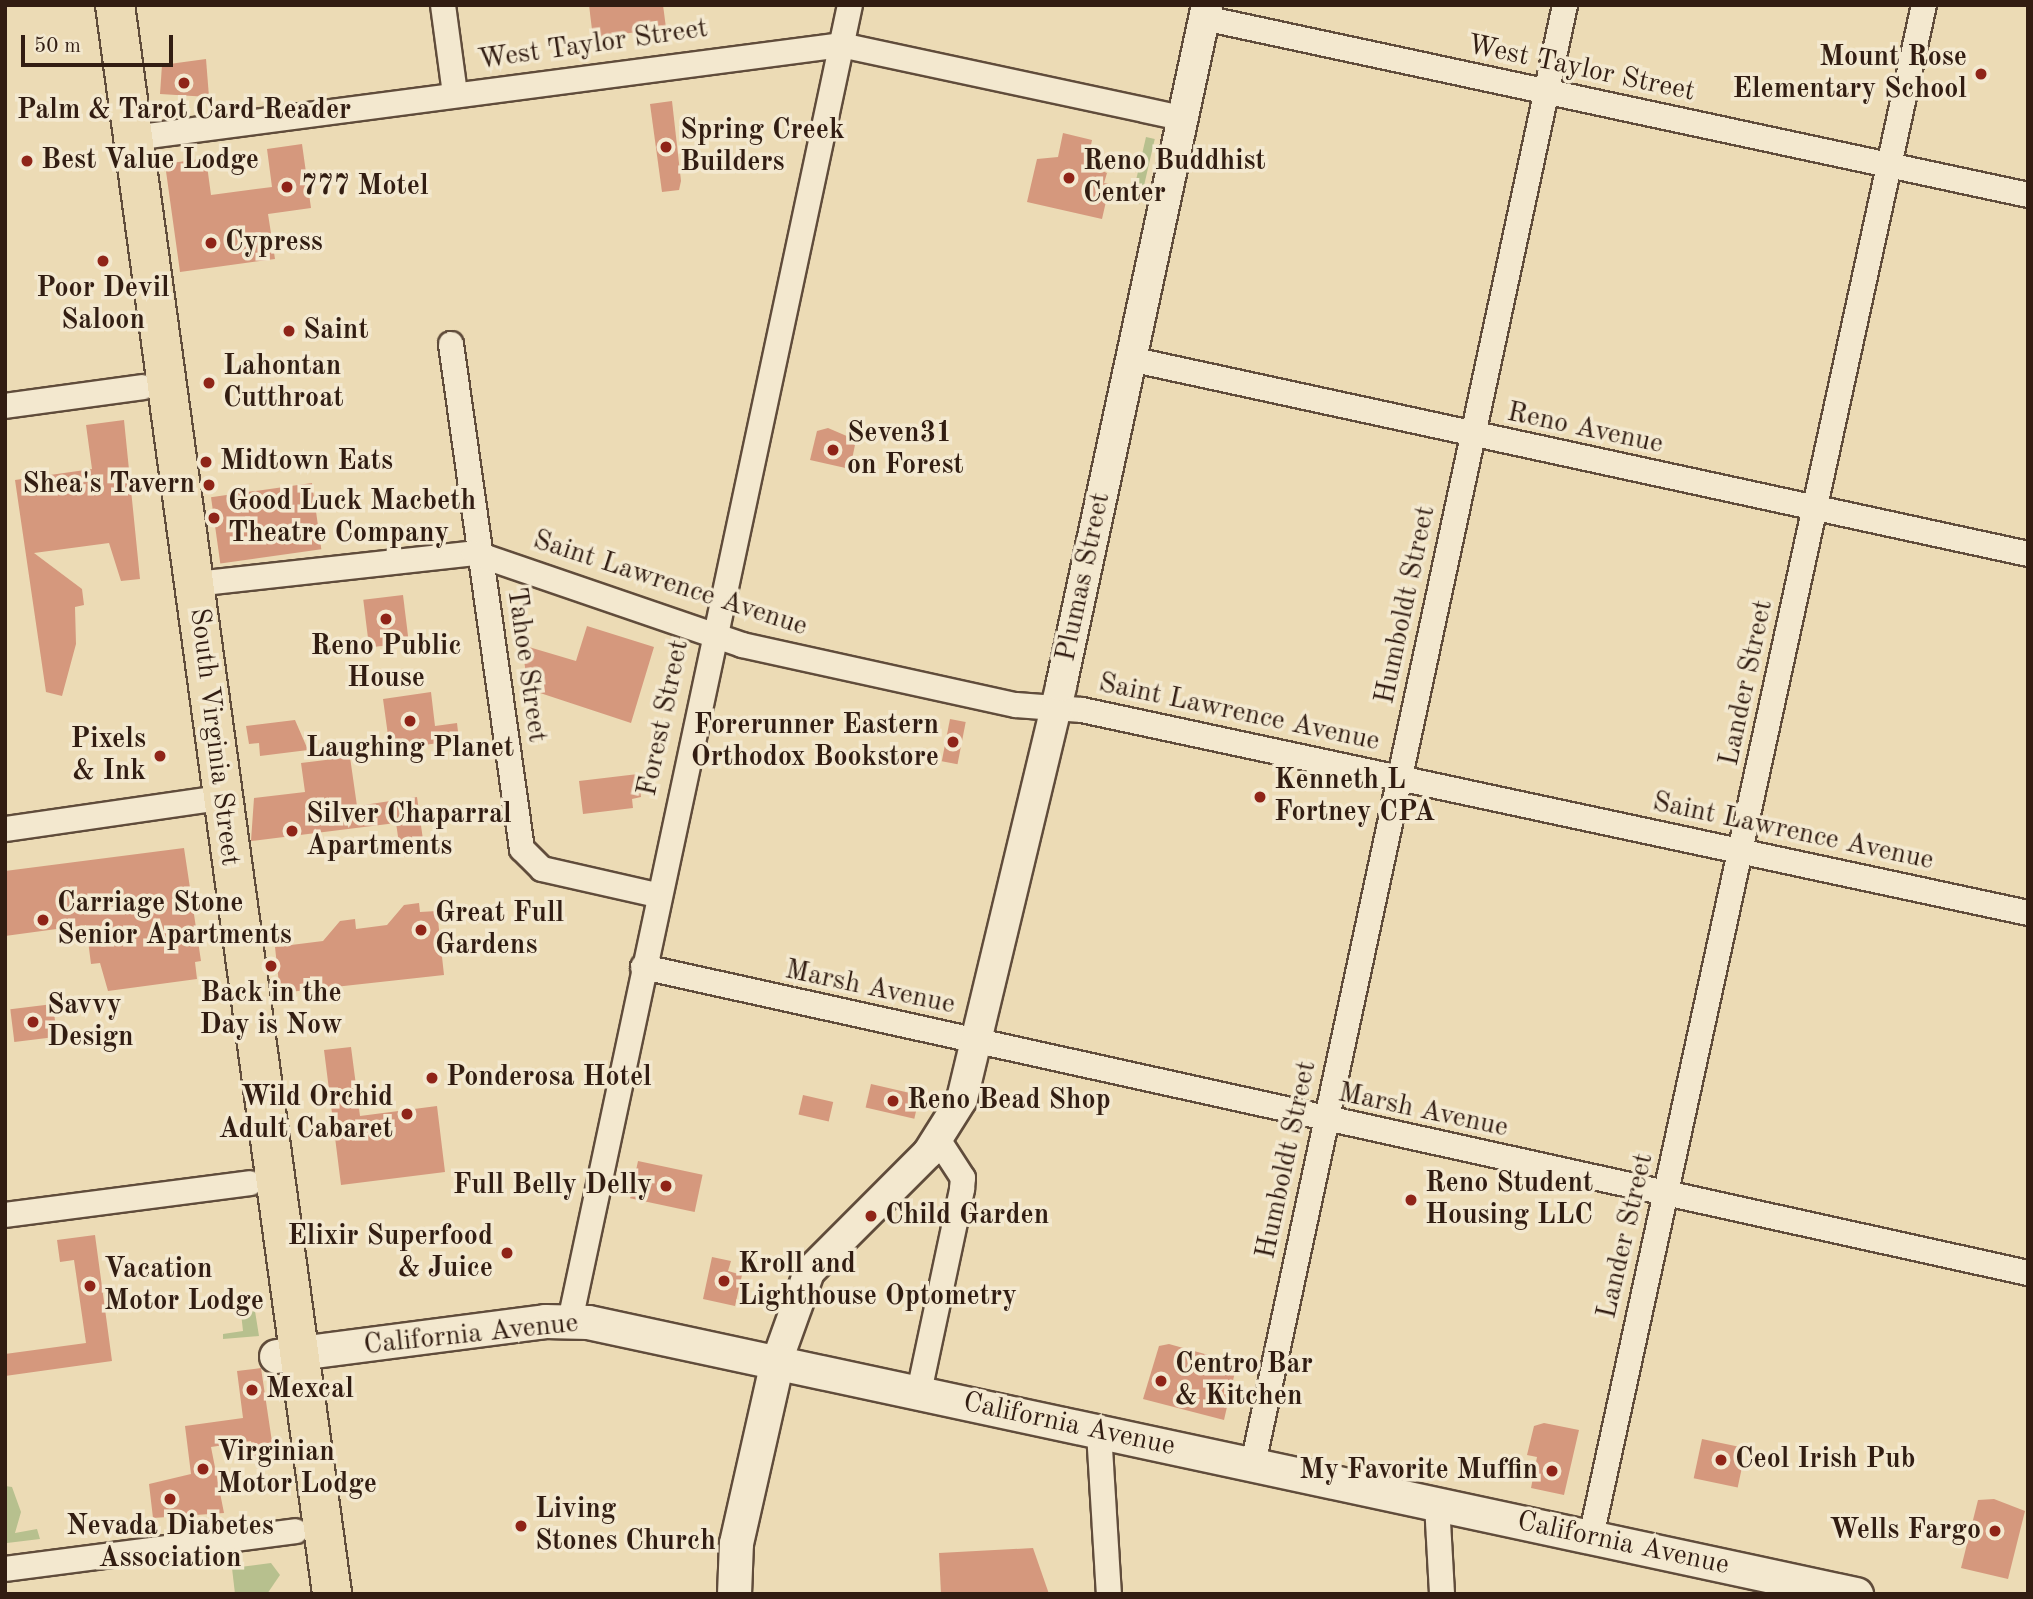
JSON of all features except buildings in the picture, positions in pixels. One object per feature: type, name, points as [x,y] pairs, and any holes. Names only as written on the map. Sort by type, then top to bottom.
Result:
[{"type":"main road","name":"South Virginia Street","points":[[93,5],[121,127],[287,1355],[296,1531],[304,1594]]},
{"type":"main road","name":"South Virginia Street","points":[[115,5],[121,127],[143,387]]},
{"type":"main road","points":[[143,387],[157,396],[169,485]]},
{"type":"main road","name":"South Virginia Street","points":[[169,485],[195,584],[212,799],[250,1183],[287,1355],[332,1594]]},
{"type":"main road","name":"California Avenue","points":[[287,1355],[570,1321],[777,1361],[1856,1594]]},
{"type":"main road","points":[[734,1594],[736,1542],[777,1361]]},
{"type":"main road","points":[[296,1531],[311,1542],[318,1594]]},
{"type":"street","points":[[443,5],[454,94]]},
{"type":"street","name":"Forest Street","points":[[570,1321],[656,895],[850,5]]},
{"type":"street","name":"Humboldt Street","points":[[1253,1464],[1565,5]]},
{"type":"street","name":"Lander Street","points":[[1591,1537],[1924,5]]},
{"type":"street","name":"West Taylor Street","points":[[1206,12],[1546,91],[2028,195]]},
{"type":"street","name":"Plumas Street","points":[[777,1361],[793,1304],[813,1266],[939,1141],[959,1108],[978,1043],[1055,708],[1206,12]]},
{"type":"street","name":"West Taylor Street","points":[[121,127],[454,94],[841,45],[1182,118]]},
{"type":"street","name":"Tahoe Street","points":[[451,344],[524,853],[542,869],[656,895]]},
{"type":"street","name":"Reno Avenue","points":[[1130,359],[2028,554]]},
{"type":"street","points":[[5,406],[143,387]]},
{"type":"street","name":"Saint Lawrence Avenue","points":[[195,584],[456,552],[481,555],[713,634],[921,685],[1055,708],[1400,778],[2028,913]]},
{"type":"street","points":[[5,829],[212,799]]},
{"type":"street","name":"Marsh Avenue","points":[[643,967],[2028,1273]]},
{"type":"street","points":[[919,1392],[962,1189],[962,1178],[939,1141]]},
{"type":"street","points":[[5,1215],[250,1183]]},
{"type":"street","points":[[1099,1432],[1110,1594]]},
{"type":"street","points":[[1437,1504],[1442,1594]]},
{"type":"street","points":[[5,1569],[296,1531]]},
{"type":"green space","points":[[1146,137],[1155,139],[1140,204],[1131,202]]},
{"type":"green space","points":[[255,1311],[259,1336],[223,1339],[223,1334],[243,1331],[241,1313]]},
{"type":"green space","points":[[5,1486],[12,1487],[21,1512],[15,1533],[37,1529],[40,1539],[7,1543]]},
{"type":"green space","points":[[271,1563],[280,1575],[267,1594],[235,1594],[232,1568]]},
{"type":"place","name":"Mount Rose Elementary School","points":[[1981,74]]},
{"type":"place","name":"Palm & Tarot Card Reader","points":[[184,83]]},
{"type":"place","name":"Spring Creek Builders","points":[[666,147]]},
{"type":"place","name":"Best Value Lodge","points":[[27,161]]},
{"type":"place","name":"Reno Buddhist Center","points":[[1069,178]]},
{"type":"place","name":"777 Motel","points":[[287,187]]},
{"type":"place","name":"Cypress","points":[[211,243]]},
{"type":"place","name":"Poor Devil Saloon","points":[[103,261]]},
{"type":"place","name":"Saint","points":[[289,331]]},
{"type":"place","name":"Lahontan Cutthroat","points":[[209,383]]},
{"type":"place","name":"Seven31 on Forest","points":[[833,450]]},
{"type":"place","name":"Midtown Eats","points":[[206,462]]},
{"type":"place","name":"Shea's Tavern","points":[[209,485]]},
{"type":"place","name":"Good Luck Macbeth Theatre Company","points":[[214,518]]},
{"type":"place","name":"Reno Public House","points":[[386,619]]},
{"type":"place","name":"Laughing Planet","points":[[410,721]]},
{"type":"place","name":"Forerunner Eastern Orthodox Bookstore","points":[[953,742]]},
{"type":"place","name":"Pixels & Ink","points":[[160,756]]},
{"type":"place","name":"Kenneth L Fortney CPA","points":[[1260,797]]},
{"type":"place","name":"Silver Chaparral Apartments","points":[[292,831]]},
{"type":"place","name":"Carriage Stone Senior Apartments","points":[[43,920]]},
{"type":"place","name":"Great Full Gardens","points":[[421,930]]},
{"type":"place","name":"Back in the Day is Now","points":[[271,966]]},
{"type":"place","name":"Savvy Design","points":[[33,1022]]},
{"type":"place","name":"Ponderosa Hotel","points":[[432,1078]]},
{"type":"place","name":"Reno Bead Shop","points":[[893,1101]]},
{"type":"place","name":"Wild Orchid Adult Cabaret","points":[[407,1114]]},
{"type":"place","name":"Full Belly Delly","points":[[666,1186]]},
{"type":"place","name":"Reno Student Housing LLC","points":[[1411,1200]]},
{"type":"place","name":"Child Garden","points":[[871,1216]]},
{"type":"place","name":"Elixir Superfood & Juice","points":[[507,1253]]},
{"type":"place","name":"Kroll and Lighthouse Optometry","points":[[724,1281]]},
{"type":"place","name":"Vacation Motor Lodge","points":[[90,1286]]},
{"type":"place","name":"Centro Bar & Kitchen","points":[[1161,1381]]},
{"type":"place","name":"Mexcal","points":[[252,1390]]},
{"type":"place","name":"Ceol Irish Pub","points":[[1721,1460]]},
{"type":"place","name":"Virginian Motor Lodge","points":[[203,1469]]},
{"type":"place","name":"My Favorite Muffin","points":[[1552,1471]]},
{"type":"place","name":"Nevada Diabetes Association","points":[[170,1499]]},
{"type":"place","name":"Living Stones Church","points":[[521,1526]]},
{"type":"place","name":"Wells Fargo","points":[[1995,1531]]}]
